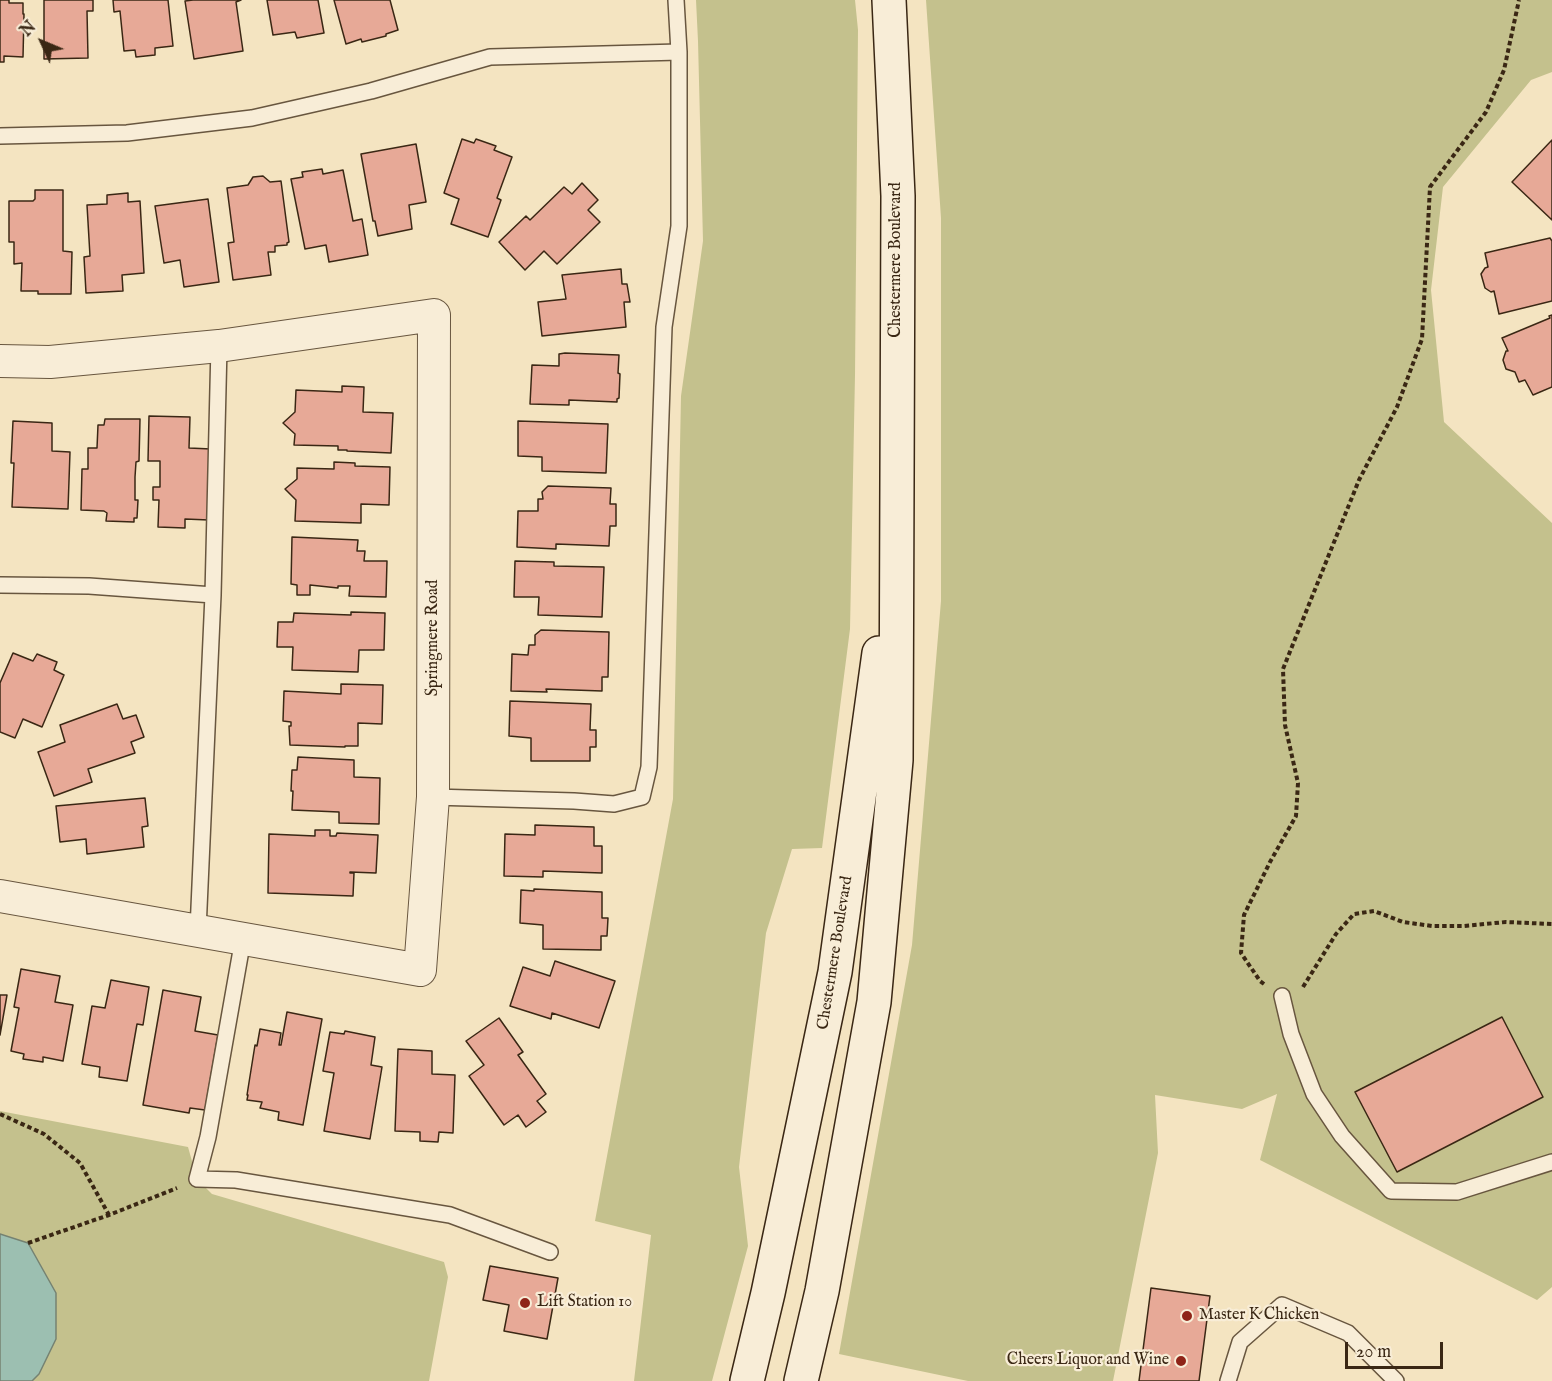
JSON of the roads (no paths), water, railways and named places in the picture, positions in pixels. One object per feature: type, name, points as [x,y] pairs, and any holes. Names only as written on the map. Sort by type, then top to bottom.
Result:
[{"type":"main road","name":"Chestermere Boulevard","points":[[801,1381],[822,1291],[874,1002],[896,760],[898,196],[889,0]]},
{"type":"main road","name":"Chestermere Boulevard","points":[[747,1381],[768,1293],[835,972],[897,520]]},
{"type":"street","name":"Springmere Road","points":[[0,361],[50,363],[219,346],[434,315],[433,797],[420,970],[0,897]]},
{"type":"lane","points":[[433,797],[614,804],[642,798],[649,767],[664,327],[679,226],[679,52],[676,0]]},
{"type":"lane","points":[[0,136],[127,133],[252,118],[371,91],[490,57],[679,52]]},
{"type":"lane","points":[[198,930],[213,595],[219,346]]},
{"type":"lane","points":[[0,585],[90,586],[213,595]]},
{"type":"lane","points":[[243,939],[208,1137],[197,1179],[236,1180],[450,1215],[550,1252]]},
{"type":"lane","points":[[1282,996],[1291,1034],[1314,1094],[1342,1136],[1391,1191],[1457,1192],[1552,1162]]},
{"type":"lane","points":[[1228,1381],[1240,1342],[1282,1305],[1348,1333],[1396,1381]]},
{"type":"place","name":"Lift Station 10","points":[[525,1303]]},
{"type":"place","name":"Master K Chicken","points":[[1187,1316]]},
{"type":"place","name":"Cheers Liquor and Wine","points":[[1181,1361]]}]
